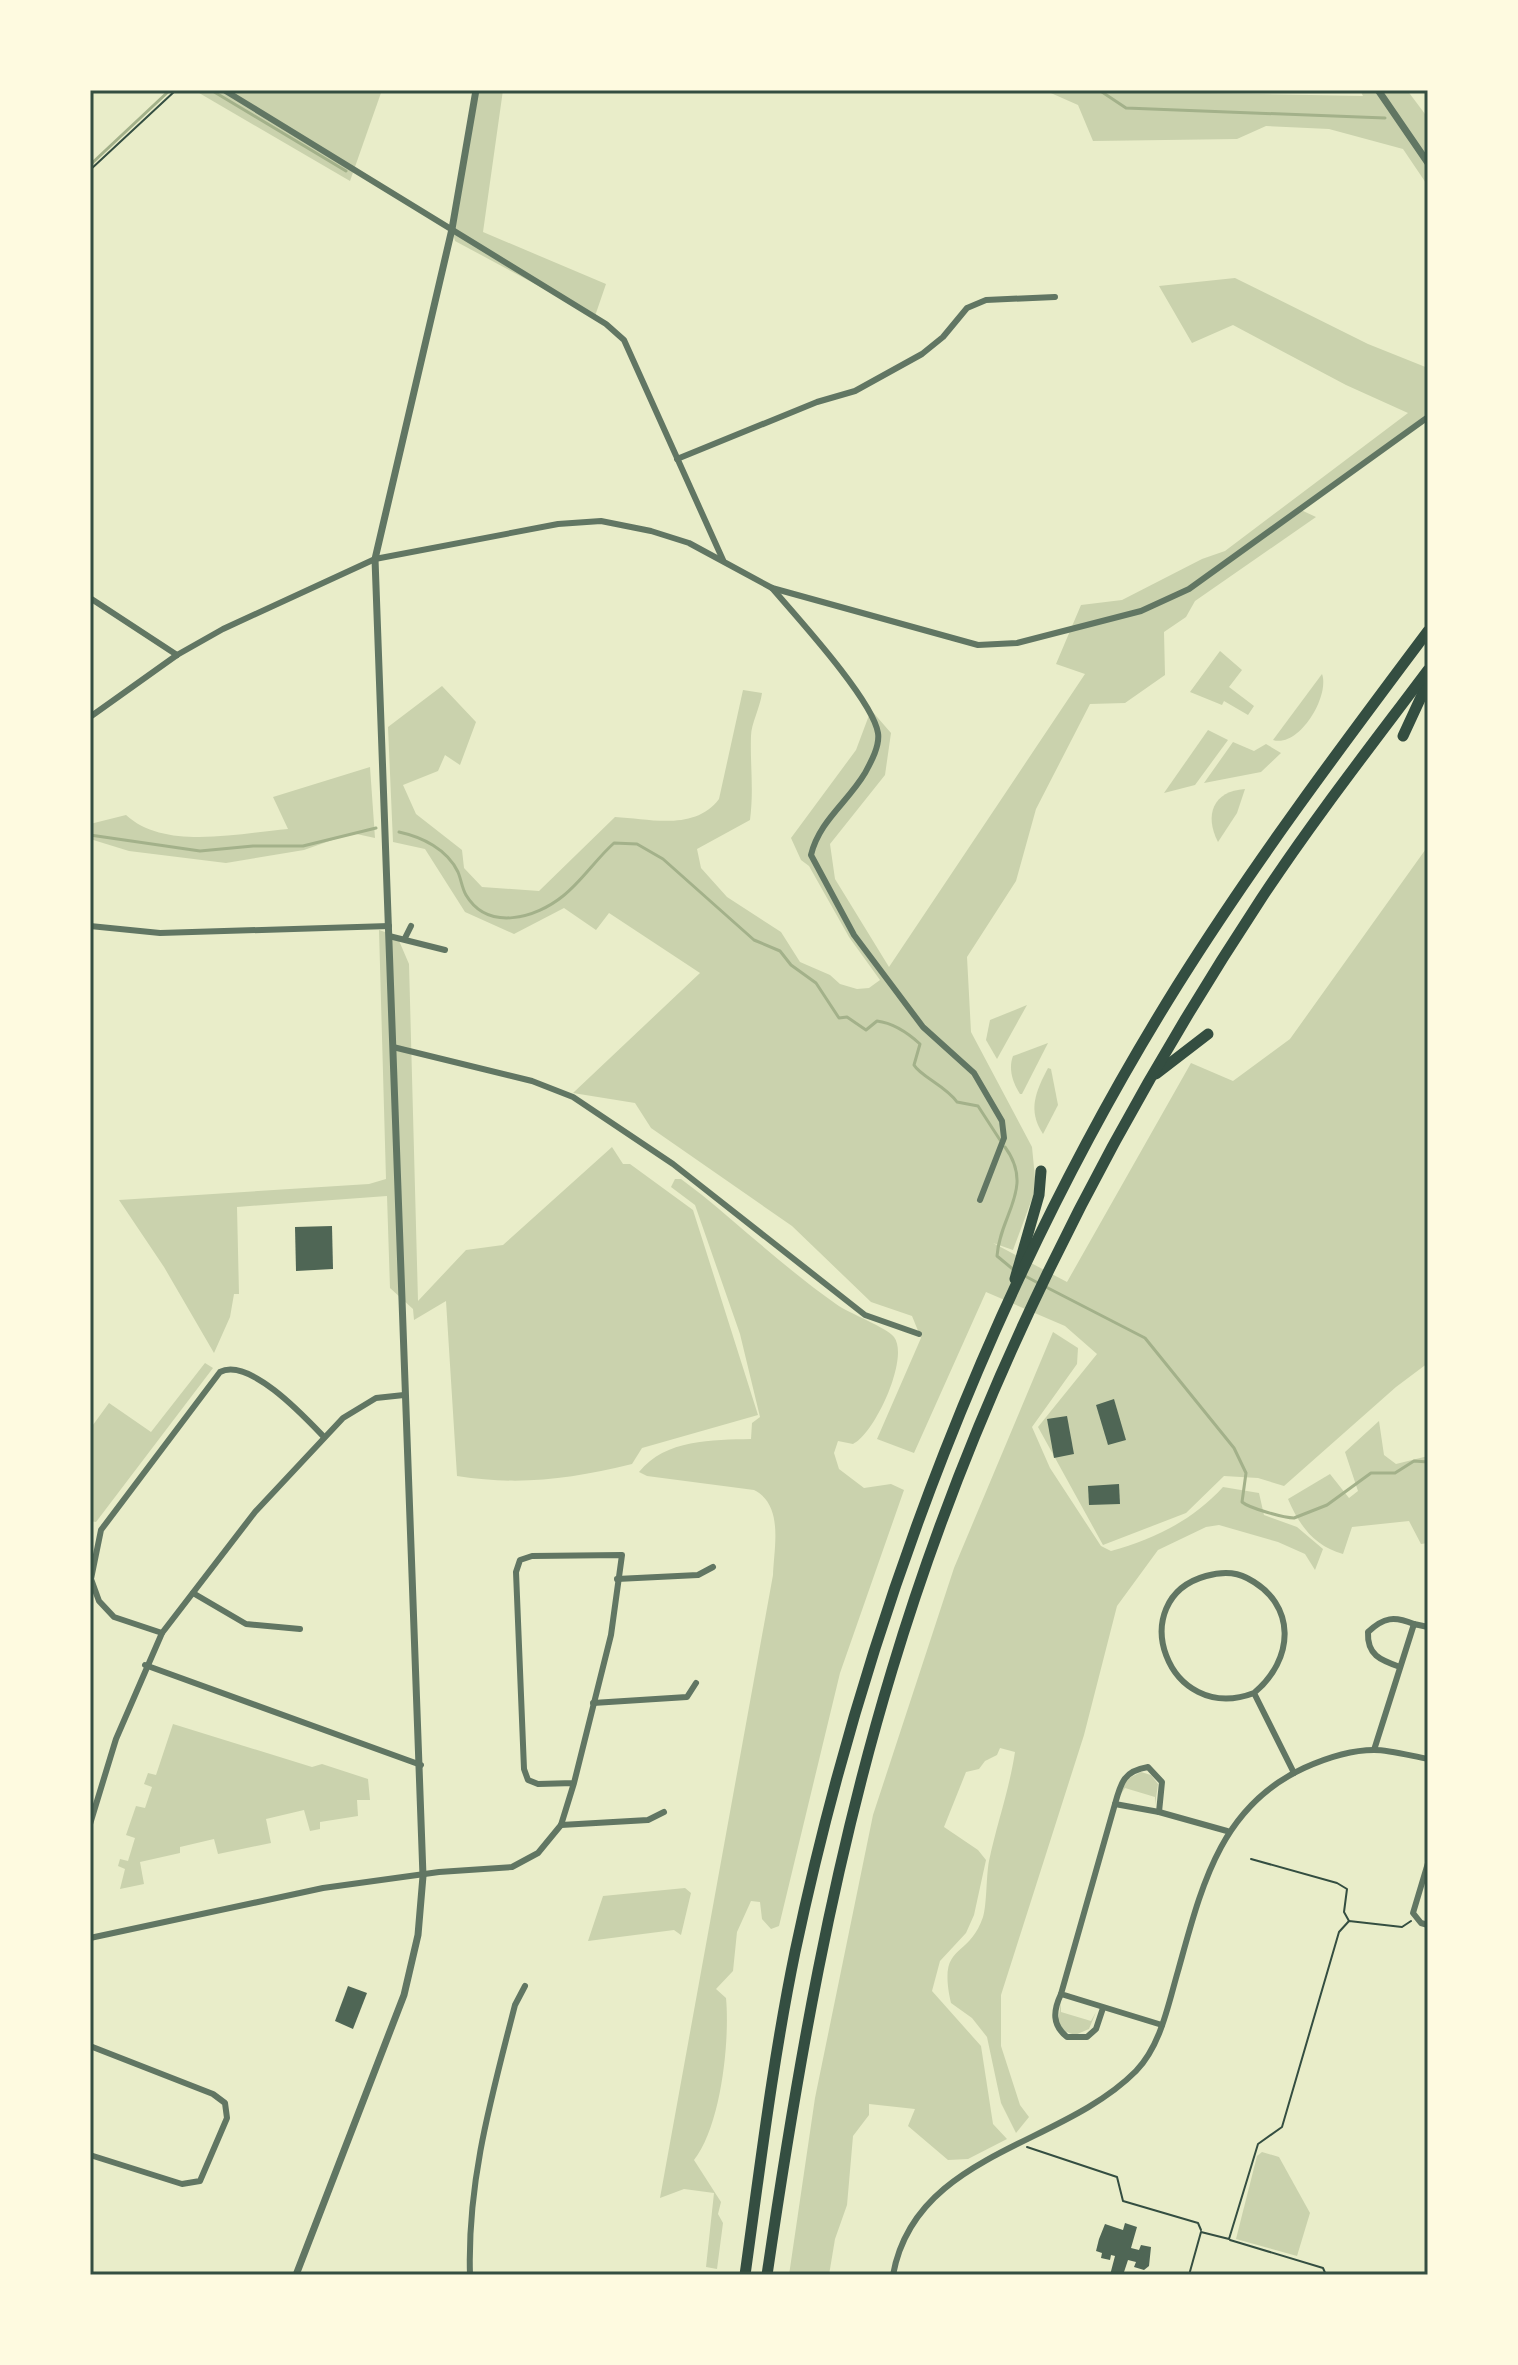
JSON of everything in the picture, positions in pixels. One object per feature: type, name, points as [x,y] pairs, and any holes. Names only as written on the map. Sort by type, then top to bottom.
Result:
[{"type":"highway","points":[[745,2275],[773,2072],[795,1953],[844,1754],[872,1658],[930,1491],[1025,1261],[1176,989],[1252,872],[1428,631]]},
{"type":"highway","points":[[767,2275],[802,2044],[846,1837],[871,1742],[927,1564],[1026,1322],[1150,1080],[1262,898],[1428,670]]},
{"type":"highway","points":[[1403,736],[1428,682]]},
{"type":"highway","points":[[1150,1080],[1208,1034]]},
{"type":"highway","points":[[1025,1261],[1041,1171]]},
{"type":"street","points":[[224,90],[606,324],[624,340],[723,560]]},
{"type":"street","points":[[296,2275],[404,1995],[418,1935],[423,1876],[375,559],[452,229],[476,90]]},
{"type":"street","points":[[1378,90],[1428,163]]},
{"type":"street","points":[[677,459],[817,402],[855,391],[922,354],[943,337],[967,308],[986,300],[1055,297]]},
{"type":"street","points":[[90,717],[177,655],[271,605],[375,559],[558,524],[601,521],[689,543],[772,588],[978,645],[998,646],[1059,633],[1141,611],[1189,589],[1428,417]]},
{"type":"street","points":[[772,588],[853,688],[878,732],[877,747],[866,772],[818,833],[811,855],[839,912],[861,944],[923,1027],[974,1073],[1002,1121],[1004,1138],[980,1200]]},
{"type":"street","points":[[90,598],[177,655]]},
{"type":"street","points":[[90,926],[199,933],[389,926]]},
{"type":"street","points":[[405,938],[411,926]]},
{"type":"street","points":[[389,936],[445,950]]},
{"type":"street","points":[[393,1047],[532,1081],[573,1097],[673,1164],[865,1315],[919,1334]]},
{"type":"street","points":[[162,1633],[114,1617],[99,1601],[91,1580],[101,1530],[220,1372],[227,1368],[247,1372],[278,1394],[324,1437]]},
{"type":"street","points":[[90,1823],[116,1739],[145,1665],[162,1633],[255,1512],[324,1437],[359,1405],[376,1398],[404,1395]]},
{"type":"street","points":[[90,1527],[101,1530]]},
{"type":"street","points":[[90,1938],[323,1888],[512,1867],[538,1853],[561,1825],[574,1783],[611,1635],[622,1555],[532,1556],[520,1560],[516,1572],[524,1769],[528,1780],[538,1784],[574,1783]]},
{"type":"street","points":[[617,1579],[698,1575],[713,1567]]},
{"type":"street","points":[[1228,1572],[1256,1583],[1277,1603],[1285,1625],[1285,1648],[1273,1673],[1254,1693],[1226,1699],[1210,1697],[1189,1688],[1173,1672],[1161,1642],[1164,1613],[1187,1584],[1200,1577],[1228,1572]]},
{"type":"street","points":[[193,1593],[246,1624],[300,1629]]},
{"type":"street","points":[[1400,1667],[1378,1659],[1368,1646],[1368,1632],[1380,1621],[1397,1617],[1428,1627]]},
{"type":"street","points":[[1374,1750],[1414,1624]]},
{"type":"street","points":[[145,1665],[421,1765]]},
{"type":"street","points":[[593,1703],[687,1697],[696,1683]]},
{"type":"street","points":[[1254,1693],[1294,1773]]},
{"type":"street","points":[[893,2275],[897,2255],[913,2221],[947,2185],[1121,2084],[1144,2062],[1162,2025],[1208,1868],[1227,1831],[1254,1799],[1294,1773],[1338,1756],[1374,1750],[1428,1759]]},
{"type":"street","points":[[1103,2008],[1096,2029],[1087,2037],[1067,2037],[1058,2029],[1054,2018],[1121,1780],[1130,1771],[1148,1767],[1162,1782],[1159,1812]]},
{"type":"street","points":[[1115,1804],[1159,1812],[1227,1831]]},
{"type":"street","points":[[561,1825],[648,1820],[664,1812]]},
{"type":"street","points":[[1428,1863],[1413,1913],[1415,1918],[1428,1925]]},
{"type":"street","points":[[470,2275],[469,2233],[479,2145],[515,2005],[525,1986]]},
{"type":"street","points":[[1061,1994],[1162,2025]]},
{"type":"street","points":[[90,2046],[213,2094],[225,2103],[227,2118],[200,2181],[182,2184],[90,2155]]},
{"type":"path","points":[[90,170],[176,90]]},
{"type":"path","points":[[1251,1859],[1337,1883],[1347,1889],[1344,1912],[1349,1921]]},
{"type":"path","points":[[1349,1921],[1402,1927],[1415,1918]]},
{"type":"path","points":[[1229,2239],[1258,2144],[1282,2127],[1339,1932],[1349,1921]]},
{"type":"path","points":[[1020,2142],[1031,2151],[1117,2177],[1123,2201],[1198,2223],[1201,2232],[1189,2275]]},
{"type":"path","points":[[1201,2232],[1323,2268],[1326,2275]]},
{"type":"green space","points":[[194,90],[382,90],[350,181]]},
{"type":"green space","points":[[476,90],[503,90],[483,232],[606,284],[595,316],[455,241],[452,229]]},
{"type":"green space","points":[[1044,90],[1363,96],[1360,90],[1407,90],[1428,118],[1428,186],[1403,149],[1329,129],[1266,126],[1237,139],[1093,141],[1078,105]]},
{"type":"green space","points":[[1235,278],[1368,344],[1428,368],[1428,413],[1301,510],[1316,517],[1195,601],[1186,617],[1164,632],[1165,675],[1125,703],[1090,704],[1036,809],[1016,881],[967,957],[971,1032],[1032,1147],[1036,1188],[1013,1250],[993,1243],[1067,1282],[1191,1063],[1233,1081],[1290,1039],[1428,846],[1428,1363],[1396,1387],[1284,1486],[1258,1478],[1224,1476],[1186,1513],[1103,1545],[1038,1427],[1097,1354],[1065,1326],[986,1292],[914,1453],[877,1439],[921,1338],[912,1316],[871,1302],[792,1226],[651,1128],[635,1103],[573,1093],[700,973],[609,913],[596,930],[564,908],[514,934],[465,912],[425,849],[393,842],[388,727],[442,686],[476,722],[460,765],[445,755],[438,771],[403,785],[416,814],[462,850],[464,868],[482,887],[539,891],[615,817],[672,821],[698,816],[709,809],[719,799],[743,690],[762,693],[751,731],[750,820],[697,849],[701,868],[727,897],[781,932],[800,962],[830,975],[840,984],[857,989],[869,988],[880,980],[849,937],[809,866],[801,860],[791,838],[856,750],[871,710],[891,733],[885,775],[830,844],[835,879],[889,967],[1085,674],[1056,664],[1081,605],[1122,600],[1202,559],[1225,551],[1408,413],[1346,385],[1233,325],[1192,343],[1159,286]]},
{"type":"green space","points":[[1220,651],[1242,670],[1229,687],[1254,706],[1248,715],[1224,701],[1222,705],[1190,692]]},
{"type":"green space","points":[[1322,674],[1321,695],[1310,718],[1293,736],[1273,740]]},
{"type":"green space","points":[[1208,730],[1228,740],[1195,785],[1164,793]]},
{"type":"green space","points":[[1233,742],[1254,751],[1266,744],[1281,753],[1261,772],[1204,783]]},
{"type":"green space","points":[[370,767],[375,838],[352,833],[304,850],[226,863],[129,851],[90,839],[90,824],[126,815],[142,826],[181,836],[225,836],[288,829],[273,797]]},
{"type":"green space","points":[[1245,789],[1237,813],[1218,842],[1212,823],[1214,806],[1225,794]]},
{"type":"green space","points":[[379,930],[397,936],[409,964],[418,1301],[466,1250],[503,1245],[612,1147],[623,1164],[630,1164],[693,1210],[758,1415],[642,1448],[632,1464],[609,1469],[524,1481],[457,1476],[446,1301],[414,1320],[413,1309],[390,1288],[387,1196],[237,1207],[239,1294],[234,1294],[230,1317],[214,1353],[164,1267],[119,1200],[369,1184],[386,1179]]},
{"type":"green space","points":[[1027,1005],[997,1059],[986,1040],[990,1020]]},
{"type":"green space","points":[[1048,1043],[1020,1094],[1012,1076],[1013,1056]]},
{"type":"green space","points":[[1048,1068],[1051,1069],[1058,1105],[1043,1134],[1034,1109]]},
{"type":"green space","points":[[675,1179],[681,1179],[702,1195],[836,1304],[894,1337],[898,1347],[894,1378],[879,1412],[861,1438],[853,1444],[838,1441],[834,1453],[839,1469],[864,1488],[891,1484],[904,1490],[840,1673],[779,1926],[771,1929],[762,1919],[760,1902],[751,1901],[737,1932],[733,1971],[716,1989],[726,1998],[725,2059],[711,2126],[694,2160],[721,2202],[718,2214],[723,2223],[717,2269],[706,2267],[714,2193],[684,2189],[660,2198],[773,1575],[775,1528],[770,1506],[754,1490],[647,1476],[639,1472],[650,1461],[676,1447],[706,1441],[751,1439],[752,1423],[760,1417],[740,1334],[695,1205],[671,1187]]},
{"type":"green space","points":[[1053,1332],[1078,1348],[1077,1364],[1032,1427],[1050,1468],[1101,1546],[1111,1551],[1157,1534],[1198,1510],[1223,1487],[1259,1493],[1264,1515],[1297,1527],[1323,1549],[1315,1570],[1305,1554],[1278,1542],[1219,1525],[1206,1527],[1158,1550],[1117,1606],[1084,1735],[1001,1995],[1001,2046],[1020,2105],[1029,2117],[1016,2133],[1001,2103],[987,2037],[972,2018],[951,2003],[948,1983],[951,1960],[977,1931],[983,1917],[989,1861],[1015,1752],[1000,1748],[997,1755],[985,1761],[979,1769],[966,1772],[944,1827],[978,1850],[986,1860],[974,1915],[966,1933],[940,1961],[932,1991],[981,2046],[993,2124],[1007,2139],[968,2159],[948,2160],[908,2126],[915,2109],[869,2104],[869,2115],[853,2136],[847,2205],[835,2239],[829,2275],[789,2275],[815,2098],[873,1815],[954,1568]]},
{"type":"green space","points":[[205,1363],[213,1368],[96,1522],[90,1521],[90,1429],[109,1403],[151,1432]]},
{"type":"green space","points":[[1379,1421],[1384,1455],[1396,1464],[1428,1456],[1428,1543],[1421,1544],[1409,1521],[1352,1527],[1343,1554],[1324,1546],[1309,1533],[1288,1499],[1330,1474],[1349,1498],[1358,1491],[1345,1452]]},
{"type":"green space","points":[[173,1724],[312,1767],[322,1764],[368,1779],[370,1800],[357,1800],[358,1816],[320,1822],[320,1829],[310,1831],[304,1810],[266,1819],[271,1843],[218,1854],[214,1839],[180,1847],[180,1853],[140,1862],[144,1884],[120,1889],[125,1869],[118,1866],[120,1859],[128,1861],[135,1838],[126,1835],[136,1806],[145,1808],[152,1787],[144,1784],[148,1773],[156,1775]]},
{"type":"green space","points":[[1141,1772],[1151,1775],[1158,1784],[1155,1805],[1155,1797],[1125,1788],[1120,1795],[1127,1779]]},
{"type":"green space","points":[[685,1888],[691,1893],[681,1935],[674,1930],[588,1941],[603,1896]]},
{"type":"green space","points":[[1061,2002],[1061,2012],[1091,2021],[1096,2012],[1089,2029],[1075,2035],[1064,2031],[1058,2022]]},
{"type":"green space","points":[[1262,2152],[1279,2157],[1310,2213],[1297,2256],[1236,2239],[1257,2156]]},
{"type":"building","points":[[332,1226],[333,1269],[296,1271],[295,1227]]},
{"type":"building","points":[[1114,1399],[1126,1440],[1108,1445],[1096,1405]]},
{"type":"building","points":[[1067,1416],[1074,1454],[1054,1458],[1047,1419]]},
{"type":"building","points":[[1119,1484],[1120,1504],[1089,1505],[1088,1486]]},
{"type":"building","points":[[348,1986],[367,1993],[353,2029],[335,2021]]},
{"type":"building","points":[[1125,2223],[1137,2227],[1131,2248],[1139,2250],[1141,2245],[1151,2247],[1149,2266],[1144,2270],[1134,2267],[1136,2262],[1128,2260],[1123,2275],[1110,2275],[1115,2256],[1111,2255],[1110,2260],[1101,2258],[1102,2253],[1096,2251],[1099,2239],[1105,2224],[1123,2230]]},
{"type":"waterway","points":[[90,165],[170,90]]},
{"type":"waterway","points":[[211,90],[346,171]]},
{"type":"waterway","points":[[1099,90],[1126,108],[1385,118]]},
{"type":"waterway","points":[[90,835],[200,851],[253,846],[303,846],[376,828]]},
{"type":"waterway","points":[[399,832],[425,841],[441,851],[458,872],[466,895],[475,907],[487,914],[513,918],[552,904],[570,890],[614,843],[637,844],[663,859],[754,940],[780,951],[791,965],[816,983],[839,1018],[847,1017],[866,1030],[877,1021],[883,1022],[900,1029],[920,1044],[914,1065],[917,1069],[957,1102],[978,1106],[1000,1140]]},
{"type":"waterway","points":[[1005,1147],[1017,1175],[997,1256],[1015,1271]]},
{"type":"waterway","points":[[1025,1276],[1040,1284]]},
{"type":"waterway","points":[[1046,1287],[1145,1338],[1234,1448],[1246,1473],[1242,1502],[1246,1504],[1294,1518],[1327,1505],[1371,1473],[1395,1473],[1414,1461],[1428,1462]]}]
